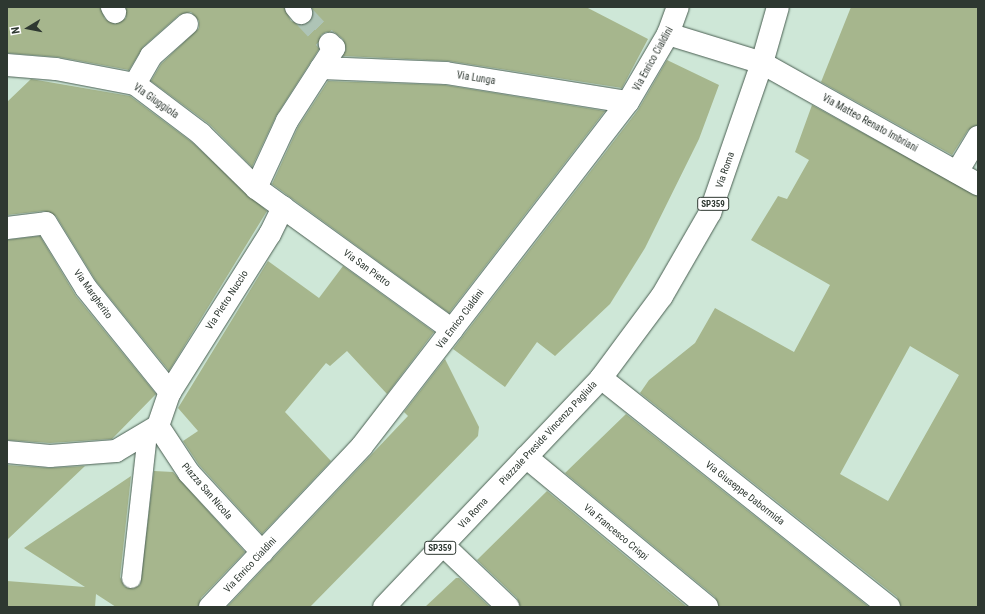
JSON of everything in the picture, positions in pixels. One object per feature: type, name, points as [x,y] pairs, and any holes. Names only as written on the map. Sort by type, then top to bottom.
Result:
[{"type":"street","name":"Via Enrico Cialdini","points":[[210,607],[362,446],[628,102],[668,34],[678,7]]},
{"type":"street","name":"Via Roma","points":[[601,378],[662,296],[710,213],[762,64],[778,7]]},
{"type":"street","points":[[135,84],[151,56],[187,24]]},
{"type":"street","name":"Via Matteo Renato Imbriani","points":[[668,34],[762,64],[978,184]]},
{"type":"street","points":[[256,188],[286,121],[334,48],[330,44]]},
{"type":"street","name":"Via Giuggiola","points":[[7,66],[56,69],[135,84],[201,134],[256,188],[283,207]]},
{"type":"street","name":"Via Lunga","points":[[321,68],[446,73],[628,102]]},
{"type":"street","points":[[957,172],[978,136]]},
{"type":"street","name":"Via San Pietro","points":[[283,207],[452,330]]},
{"type":"street","name":"Via Pietro Nuccio","points":[[170,392],[270,234],[283,207]]},
{"type":"street","name":"Via Margherito","points":[[7,228],[46,223],[86,288],[170,392]]},
{"type":"street","name":"Piazzale Preside Vincenzo Pagliula","points":[[496,488],[601,378]]},
{"type":"street","name":"Via Giuseppe Dabormida","points":[[601,378],[889,607]]},
{"type":"street","points":[[7,452],[50,456],[116,451],[152,429],[170,392]]},
{"type":"street","name":"Piazza San Nicola","points":[[152,429],[189,473],[262,552]]},
{"type":"street","name":"Via Francesco Crispi","points":[[526,457],[707,607]]},
{"type":"street","name":"Via Roma","points":[[384,607],[496,488]]},
{"type":"street","points":[[443,545],[508,607]]},
{"type":"lane","points":[[131,578],[152,429]]},
{"type":"building","points":[[7,7],[100,7],[105,19],[115,24],[126,18],[126,7],[284,7],[291,21],[303,25],[313,18],[312,7],[586,7],[648,39],[622,88],[448,61],[343,56],[346,49],[343,39],[334,32],[326,32],[321,35],[319,49],[276,116],[252,167],[209,124],[151,81],[161,64],[199,28],[199,21],[191,12],[179,15],[143,47],[129,70],[58,57],[7,53]]},
{"type":"building","points":[[851,7],[978,7],[978,125],[968,130],[952,155],[821,82]]},
{"type":"building","points":[[667,60],[719,85],[699,139],[645,248],[610,304],[555,356],[537,342],[505,387],[453,349],[638,110]]},
{"type":"building","points":[[31,79],[130,96],[193,143],[267,211],[169,371],[96,281],[56,216],[44,211],[7,215],[7,102]]},
{"type":"building","points":[[328,81],[445,85],[605,111],[449,313],[272,184],[298,127]]},
{"type":"building","points":[[812,105],[978,196],[978,607],[901,607],[897,597],[640,393],[649,380],[695,343],[715,308],[794,352],[830,285],[751,240],[778,196],[787,199],[809,160],[795,152]],"holes":[[[910,346],[959,375],[888,501],[840,474]]]},
{"type":"building","points":[[40,236],[76,296],[156,394],[112,439],[50,443],[7,440],[7,240]]},
{"type":"building","points":[[268,261],[319,298],[343,266],[434,332],[387,394],[347,351],[330,366],[326,363],[285,412],[331,461],[262,534],[199,465],[183,441],[198,431],[178,408]]},
{"type":"building","points":[[445,359],[479,427],[478,436],[310,607],[227,607],[408,416],[404,412]]},
{"type":"building","points":[[626,414],[869,607],[719,607],[715,597],[565,473]]},
{"type":"building","points":[[7,465],[49,468],[85,466],[7,540]]},
{"type":"building","points":[[154,471],[173,472],[245,552],[201,598],[198,607],[116,607],[96,594],[95,607],[7,607],[7,581],[85,587],[24,548],[131,476],[120,577],[125,587],[140,585]]},
{"type":"building","points":[[547,491],[687,607],[520,607],[517,598],[477,560]]},
{"type":"building","points":[[456,578],[459,578],[490,607],[425,607]]},
{"type":"tunnel","points":[[301,13],[330,44]]}]
